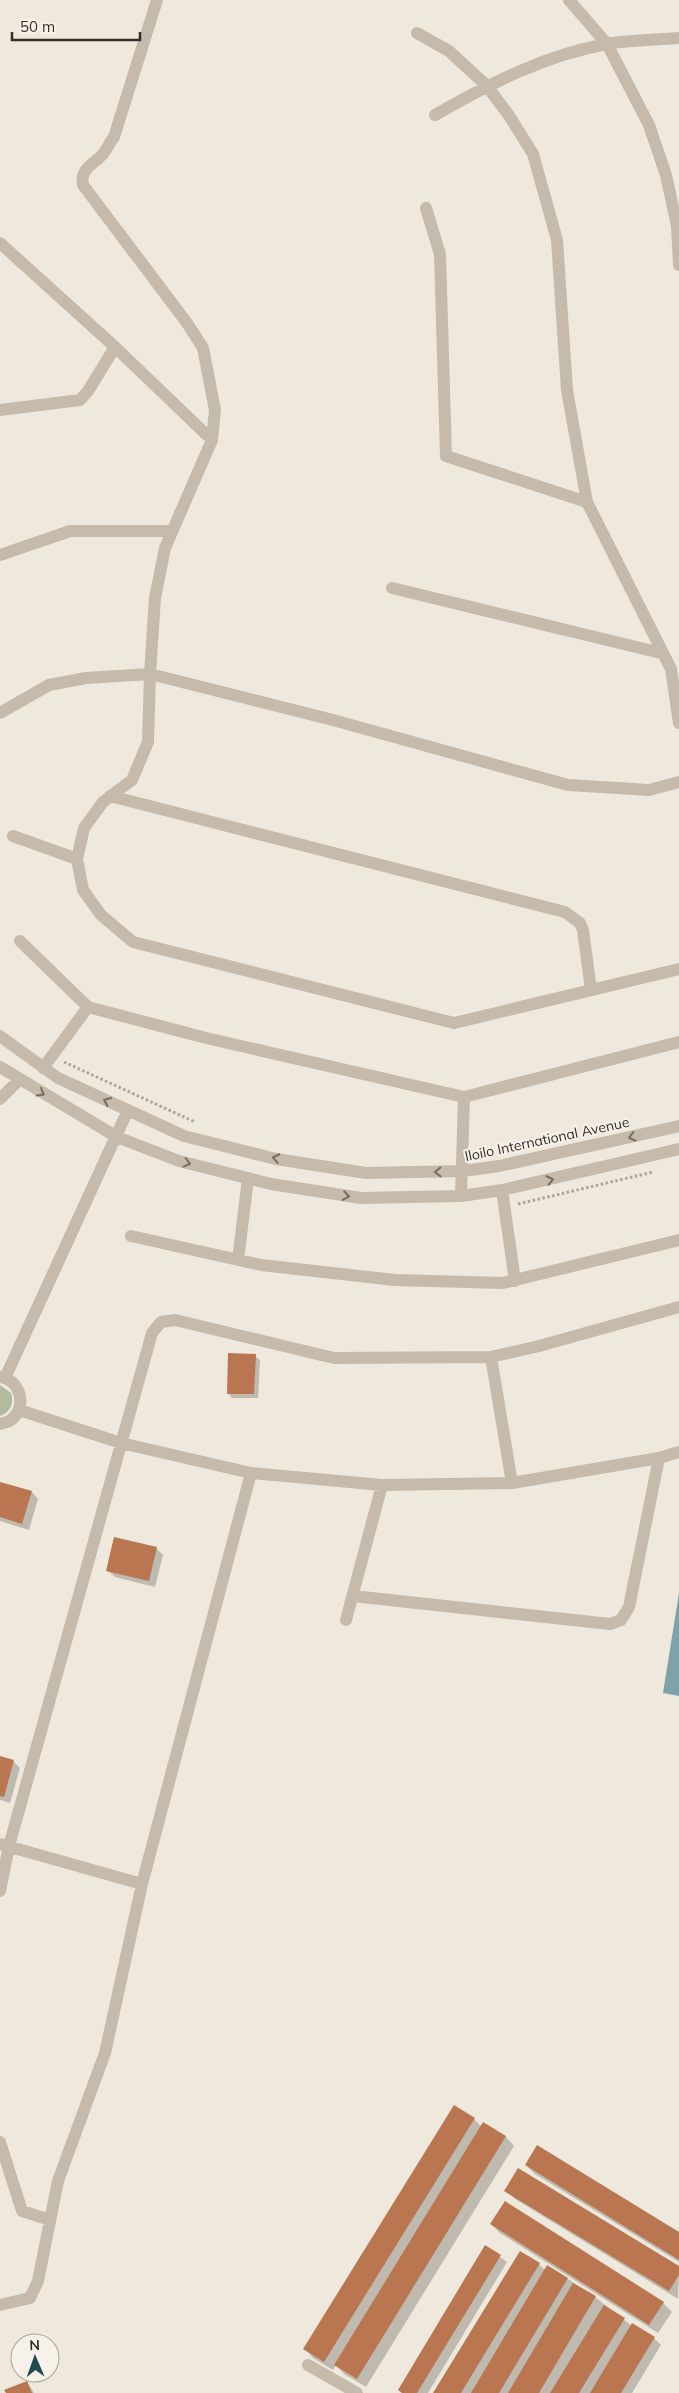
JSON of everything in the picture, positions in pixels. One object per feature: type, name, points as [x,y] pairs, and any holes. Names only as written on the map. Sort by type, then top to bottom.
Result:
[{"type":"street","points":[[157,0],[114,137],[104,153],[85,170],[82,177],[83,185],[204,348],[215,410],[212,440],[172,531],[166,548],[155,598],[148,742],[132,780],[103,802],[84,828],[77,859],[83,890],[101,916],[133,942],[454,1023],[679,969]]},
{"type":"street","points":[[569,0],[607,44],[649,125],[666,175],[678,226],[679,265]]},
{"type":"street","points":[[417,33],[449,51],[486,85],[508,114],[533,154],[557,240],[567,390],[586,502],[661,653],[671,669],[679,723]]},
{"type":"street","points":[[435,115],[486,85],[540,62],[607,44],[679,38]]},
{"type":"street","points":[[426,208],[440,254],[446,456],[586,502]]},
{"type":"street","points":[[0,243],[115,347],[212,440]]},
{"type":"street","points":[[0,410],[80,400],[88,391],[115,347]]},
{"type":"street","points":[[0,555],[70,531],[172,531]]},
{"type":"street","points":[[392,588],[661,653]]},
{"type":"street","points":[[0,712],[49,685],[86,678],[150,674],[332,720],[568,785],[649,790],[679,782]]},
{"type":"street","points":[[110,796],[565,912],[580,923],[583,930],[591,990]]},
{"type":"street","points":[[13,836],[77,859]]},
{"type":"street","points":[[20,941],[88,1007],[206,1038],[464,1097],[679,1042]]},
{"type":"street","points":[[43,1068],[88,1007]]},
{"type":"street","name":"Iloilo International Avenue","points":[[0,1036],[58,1078],[184,1136],[276,1159],[366,1173],[463,1171],[499,1166],[679,1126]]},
{"type":"street","points":[[0,1067],[117,1137],[179,1161],[248,1178],[361,1198],[461,1196],[502,1190],[679,1149]]},
{"type":"street","points":[[0,1099],[19,1080]]},
{"type":"street","points":[[461,1196],[464,1097]]},
{"type":"street","points":[[0,1424],[11,1420],[19,1410],[21,1397],[16,1385],[3,1377],[128,1110]]},
{"type":"street","points":[[238,1260],[248,1178]]},
{"type":"street","points":[[502,1190],[515,1280]]},
{"type":"street","points":[[131,1236],[261,1265],[395,1280],[503,1283],[679,1240]]},
{"type":"street","points":[[0,1891],[4,1845],[152,1333],[161,1322],[175,1320],[334,1358],[492,1357],[679,1307]]},
{"type":"street","points":[[492,1357],[512,1483]]},
{"type":"street","points":[[19,1410],[121,1443],[251,1473],[382,1485],[512,1483],[659,1458],[679,1452]]},
{"type":"street","points":[[353,1596],[610,1624],[621,1620],[629,1607],[659,1458]]},
{"type":"street","points":[[0,2305],[30,2298],[38,2281],[58,2181],[105,2053],[142,1884],[251,1473]]},
{"type":"street","points":[[346,1620],[382,1485]]},
{"type":"street","points":[[4,1845],[142,1884]]},
{"type":"street","points":[[0,2142],[22,2210],[50,2220]]},
{"type":"street","points":[[308,2365],[357,2393]]},
{"type":"path","points":[[52,1056],[202,1124]]},
{"type":"green space","points":[[0,1385],[11,1393],[12,1400],[9,1410],[0,1416]]},
{"type":"water","points":[[679,1593],[679,1696],[663,1693]]},
{"type":"building","points":[[228,1353],[256,1354],[254,1394],[227,1394]]},
{"type":"building","points":[[0,1482],[32,1491],[22,1524],[0,1517]]},
{"type":"building","points":[[114,1537],[157,1547],[149,1581],[106,1571]]},
{"type":"building","points":[[0,1756],[14,1760],[4,1797],[0,1796]]},
{"type":"building","points":[[454,2105],[475,2118],[324,2362],[303,2349]]},
{"type":"building","points":[[483,2122],[506,2136],[357,2379],[334,2365]]},
{"type":"building","points":[[537,2145],[679,2232],[679,2260],[525,2165]]},
{"type":"building","points":[[518,2168],[679,2266],[679,2275],[669,2291],[504,2191]]},
{"type":"building","points":[[505,2201],[664,2302],[649,2325],[490,2224]]},
{"type":"building","points":[[485,2245],[501,2255],[417,2393],[402,2393],[398,2390]]},
{"type":"building","points":[[520,2251],[540,2263],[461,2393],[433,2393]]},
{"type":"building","points":[[547,2265],[568,2278],[499,2393],[471,2393]]},
{"type":"building","points":[[573,2283],[596,2296],[539,2393],[508,2393]]},
{"type":"building","points":[[604,2305],[625,2318],[579,2393],[550,2393]]},
{"type":"building","points":[[632,2323],[655,2337],[621,2393],[590,2393]]},
{"type":"building","points":[[22,2383],[28,2383],[32,2393],[6,2393],[4,2390]]}]
